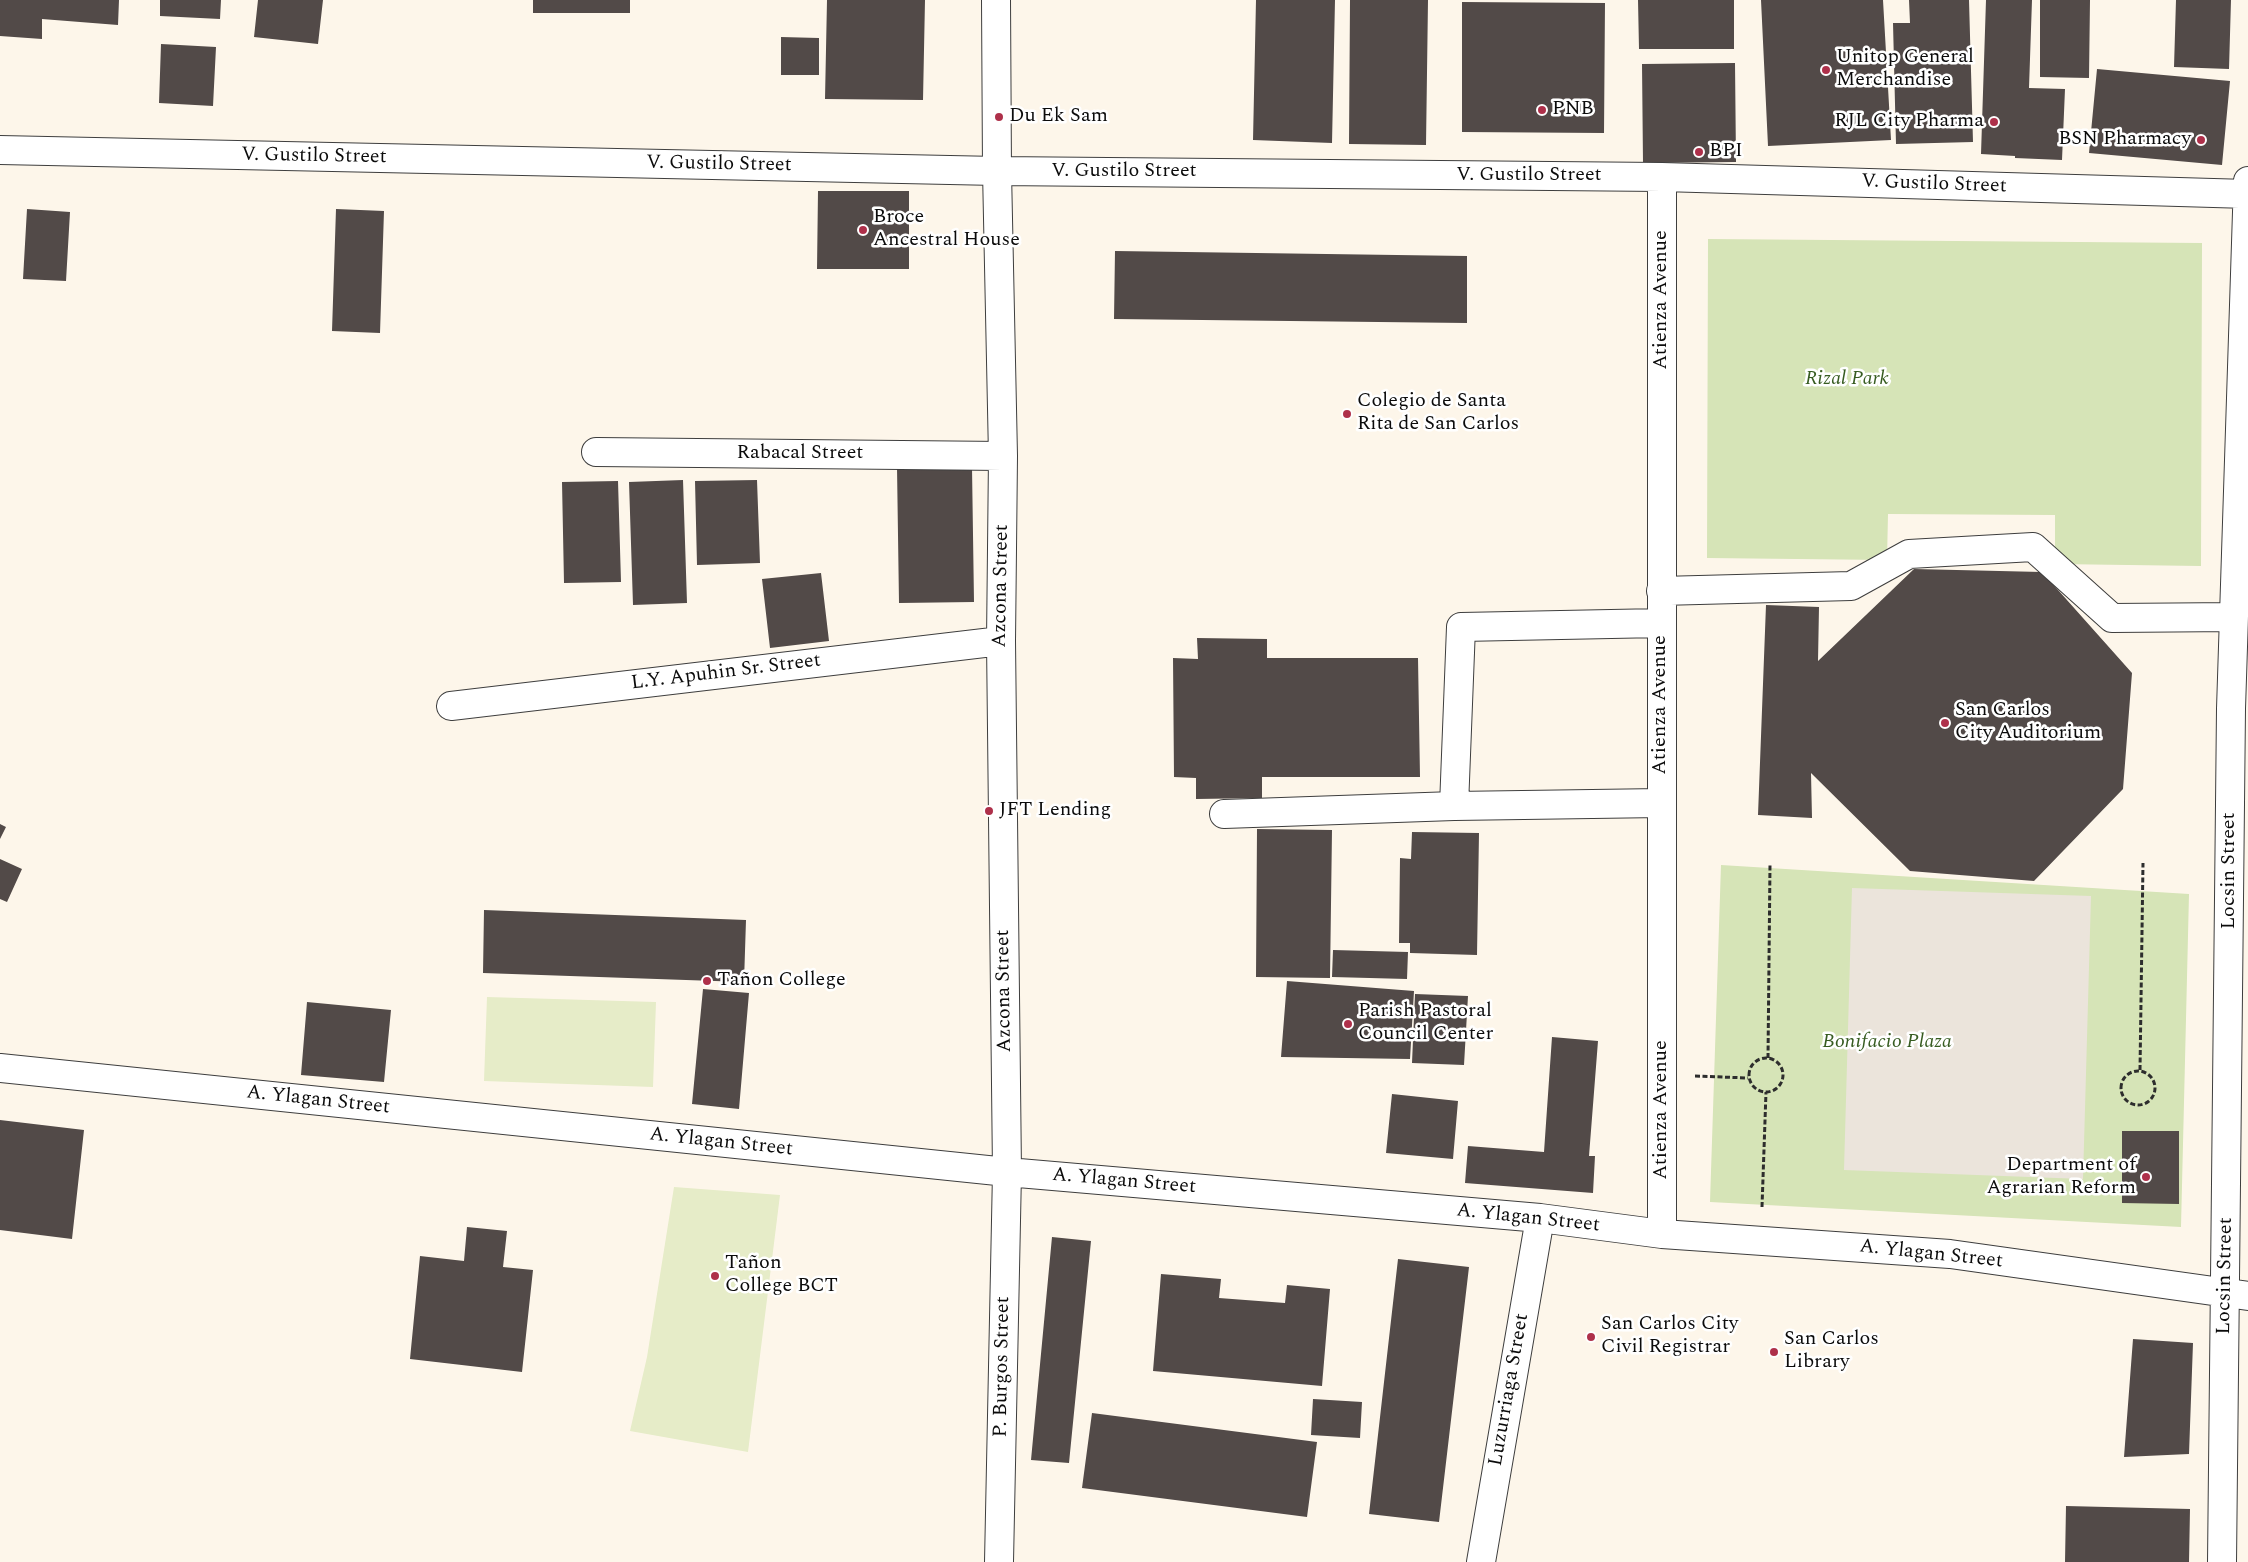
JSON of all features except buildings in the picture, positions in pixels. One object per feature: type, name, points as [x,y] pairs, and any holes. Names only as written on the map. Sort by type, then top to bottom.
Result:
[{"type":"street","name":"Azcona Street","points":[[996,0],[997,171],[1003,456],[1001,641],[1006,1172]]},
{"type":"street","name":"V. Gustilo Street","points":[[0,150],[997,171],[1662,177],[2248,194]]},
{"type":"street","name":"Atienza Avenue","points":[[1662,177],[1662,1234]]},
{"type":"street","name":"Locsin Street","points":[[2222,1562],[2237,1295],[2239,709],[2234,617],[2248,181]]},
{"type":"street","name":"Rabacal Street","points":[[596,452],[1003,456]]},
{"type":"street","points":[[1662,591],[1851,586],[1909,554],[2033,547],[2112,618],[2234,617]]},
{"type":"street","points":[[1454,806],[1460,627],[1661,623]]},
{"type":"street","name":"L.Y. Apuhin Sr. Street","points":[[451,706],[1001,641]]},
{"type":"street","points":[[1224,814],[1454,806],[1661,802]]},
{"type":"street","name":"A. Ylagan Street","points":[[0,1068],[1006,1172],[1540,1218],[1662,1234],[1950,1254],[2237,1295]]},
{"type":"street","name":"P. Burgos Street","points":[[999,1562],[1006,1172]]},
{"type":"street","name":"Luzurriaga Street","points":[[1481,1562],[1540,1218]]},
{"type":"path","points":[[2140,1070],[2143,863]]},
{"type":"path","points":[[1768,1058],[1770,865]]},
{"type":"path","points":[[1764,1057],[1768,1058],[1774,1059],[1782,1066],[1784,1075],[1781,1084],[1775,1090],[1758,1091],[1748,1078],[1748,1070],[1754,1061],[1764,1057]]},
{"type":"path","points":[[2140,1070],[2145,1071],[2153,1078],[2156,1086],[2154,1095],[2148,1102],[2139,1106],[2125,1099],[2121,1092],[2121,1084],[2125,1075],[2140,1070]]},
{"type":"path","points":[[1662,1074],[1748,1078]]},
{"type":"path","points":[[1762,1241],[1766,1092]]},
{"type":"green space","name":"Rizal Park","points":[[1708,239],[2202,243],[2201,566],[2055,564],[2055,515],[1888,514],[1887,560],[1707,558]]},
{"type":"green space","name":"Bonifacio Plaza","points":[[1721,865],[2189,894],[2181,1227],[1710,1202]]},
{"type":"green space","points":[[487,997],[656,1002],[653,1087],[484,1081]]},
{"type":"green space","name":"Tañon College BCT","points":[[674,1187],[780,1195],[748,1452],[630,1431],[647,1357]]},
{"type":"shaded area","points":[[1852,888],[2091,896],[2083,1179],[1844,1170]]},
{"type":"place","name":"Unitop General Merchandise","points":[[1826,70]]},
{"type":"place","name":"PNB","points":[[1542,110]]},
{"type":"place","name":"Du Ek Sam","points":[[999,117]]},
{"type":"place","name":"RJL City Pharma","points":[[1994,122]]},
{"type":"place","name":"BSN Pharmacy","points":[[2201,140]]},
{"type":"place","name":"BPI","points":[[1699,152]]},
{"type":"place","name":"Broce Ancestral House","points":[[863,230]]},
{"type":"place","name":"Colegio de Santa Rita de San Carlos","points":[[1347,414]]},
{"type":"place","name":"San Carlos City Auditorium","points":[[1945,723]]},
{"type":"place","name":"JFT Lending","points":[[989,811]]},
{"type":"place","name":"Tañon College","points":[[707,981]]},
{"type":"place","name":"Parish Pastoral Council Center","points":[[1348,1024]]},
{"type":"place","name":"Department of Agrarian Reform","points":[[2146,1177]]},
{"type":"place","name":"Tañon College BCT","points":[[715,1276]]},
{"type":"place","name":"San Carlos City Civil Registrar","points":[[1591,1337]]},
{"type":"place","name":"San Carlos Library","points":[[1774,1352]]}]
